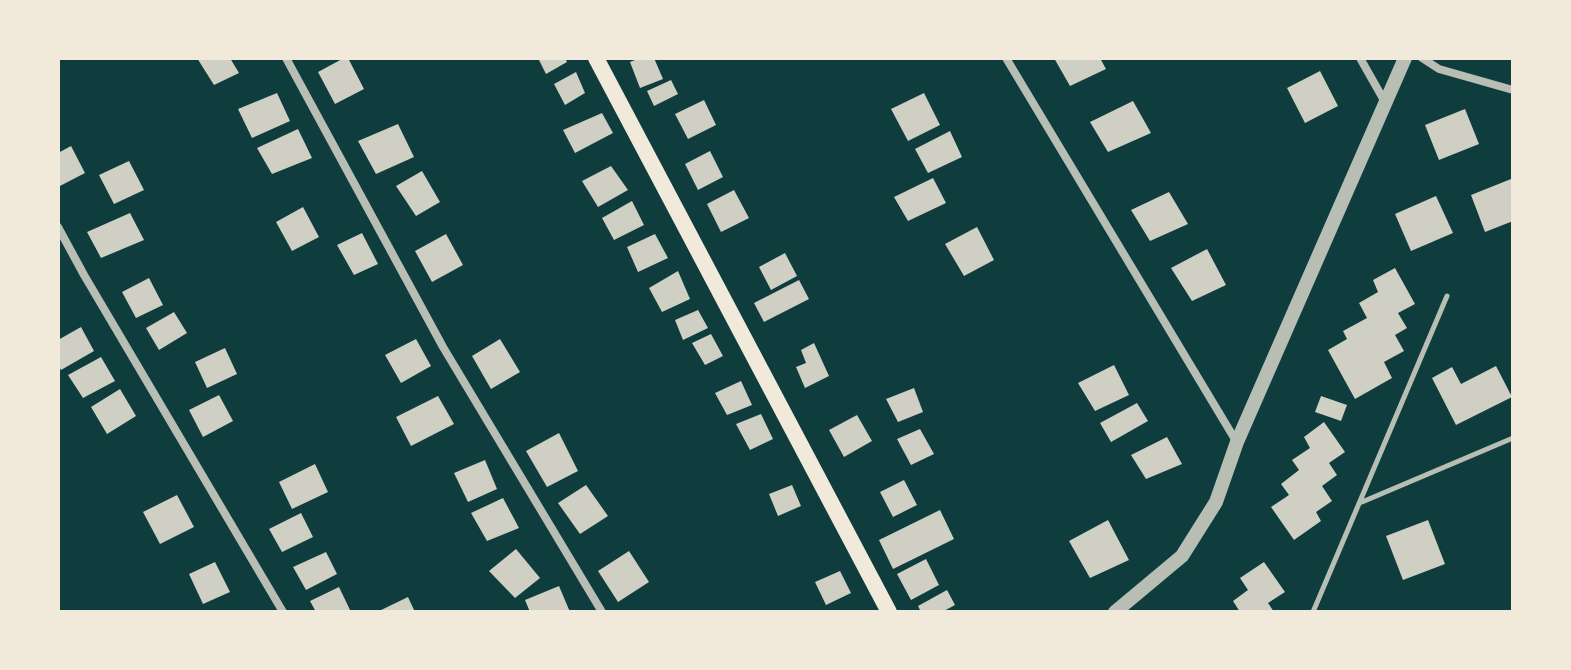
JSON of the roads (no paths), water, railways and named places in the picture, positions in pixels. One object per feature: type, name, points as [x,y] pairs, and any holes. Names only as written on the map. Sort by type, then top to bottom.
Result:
[{"type":"main road","points":[[596,58],[889,612]]},
{"type":"street","points":[[286,58],[443,347],[602,612]]},
{"type":"street","points":[[1006,58],[1237,442]]},
{"type":"street","points":[[1360,58],[1385,102]]},
{"type":"street","points":[[1115,612],[1182,556],[1216,502],[1237,442],[1405,58]]},
{"type":"street","points":[[1422,58],[1439,69],[1513,90]]},
{"type":"street","points":[[58,227],[283,612]]},
{"type":"lane","points":[[1313,612],[1447,296]]},
{"type":"lane","points":[[1361,503],[1513,438]]}]
